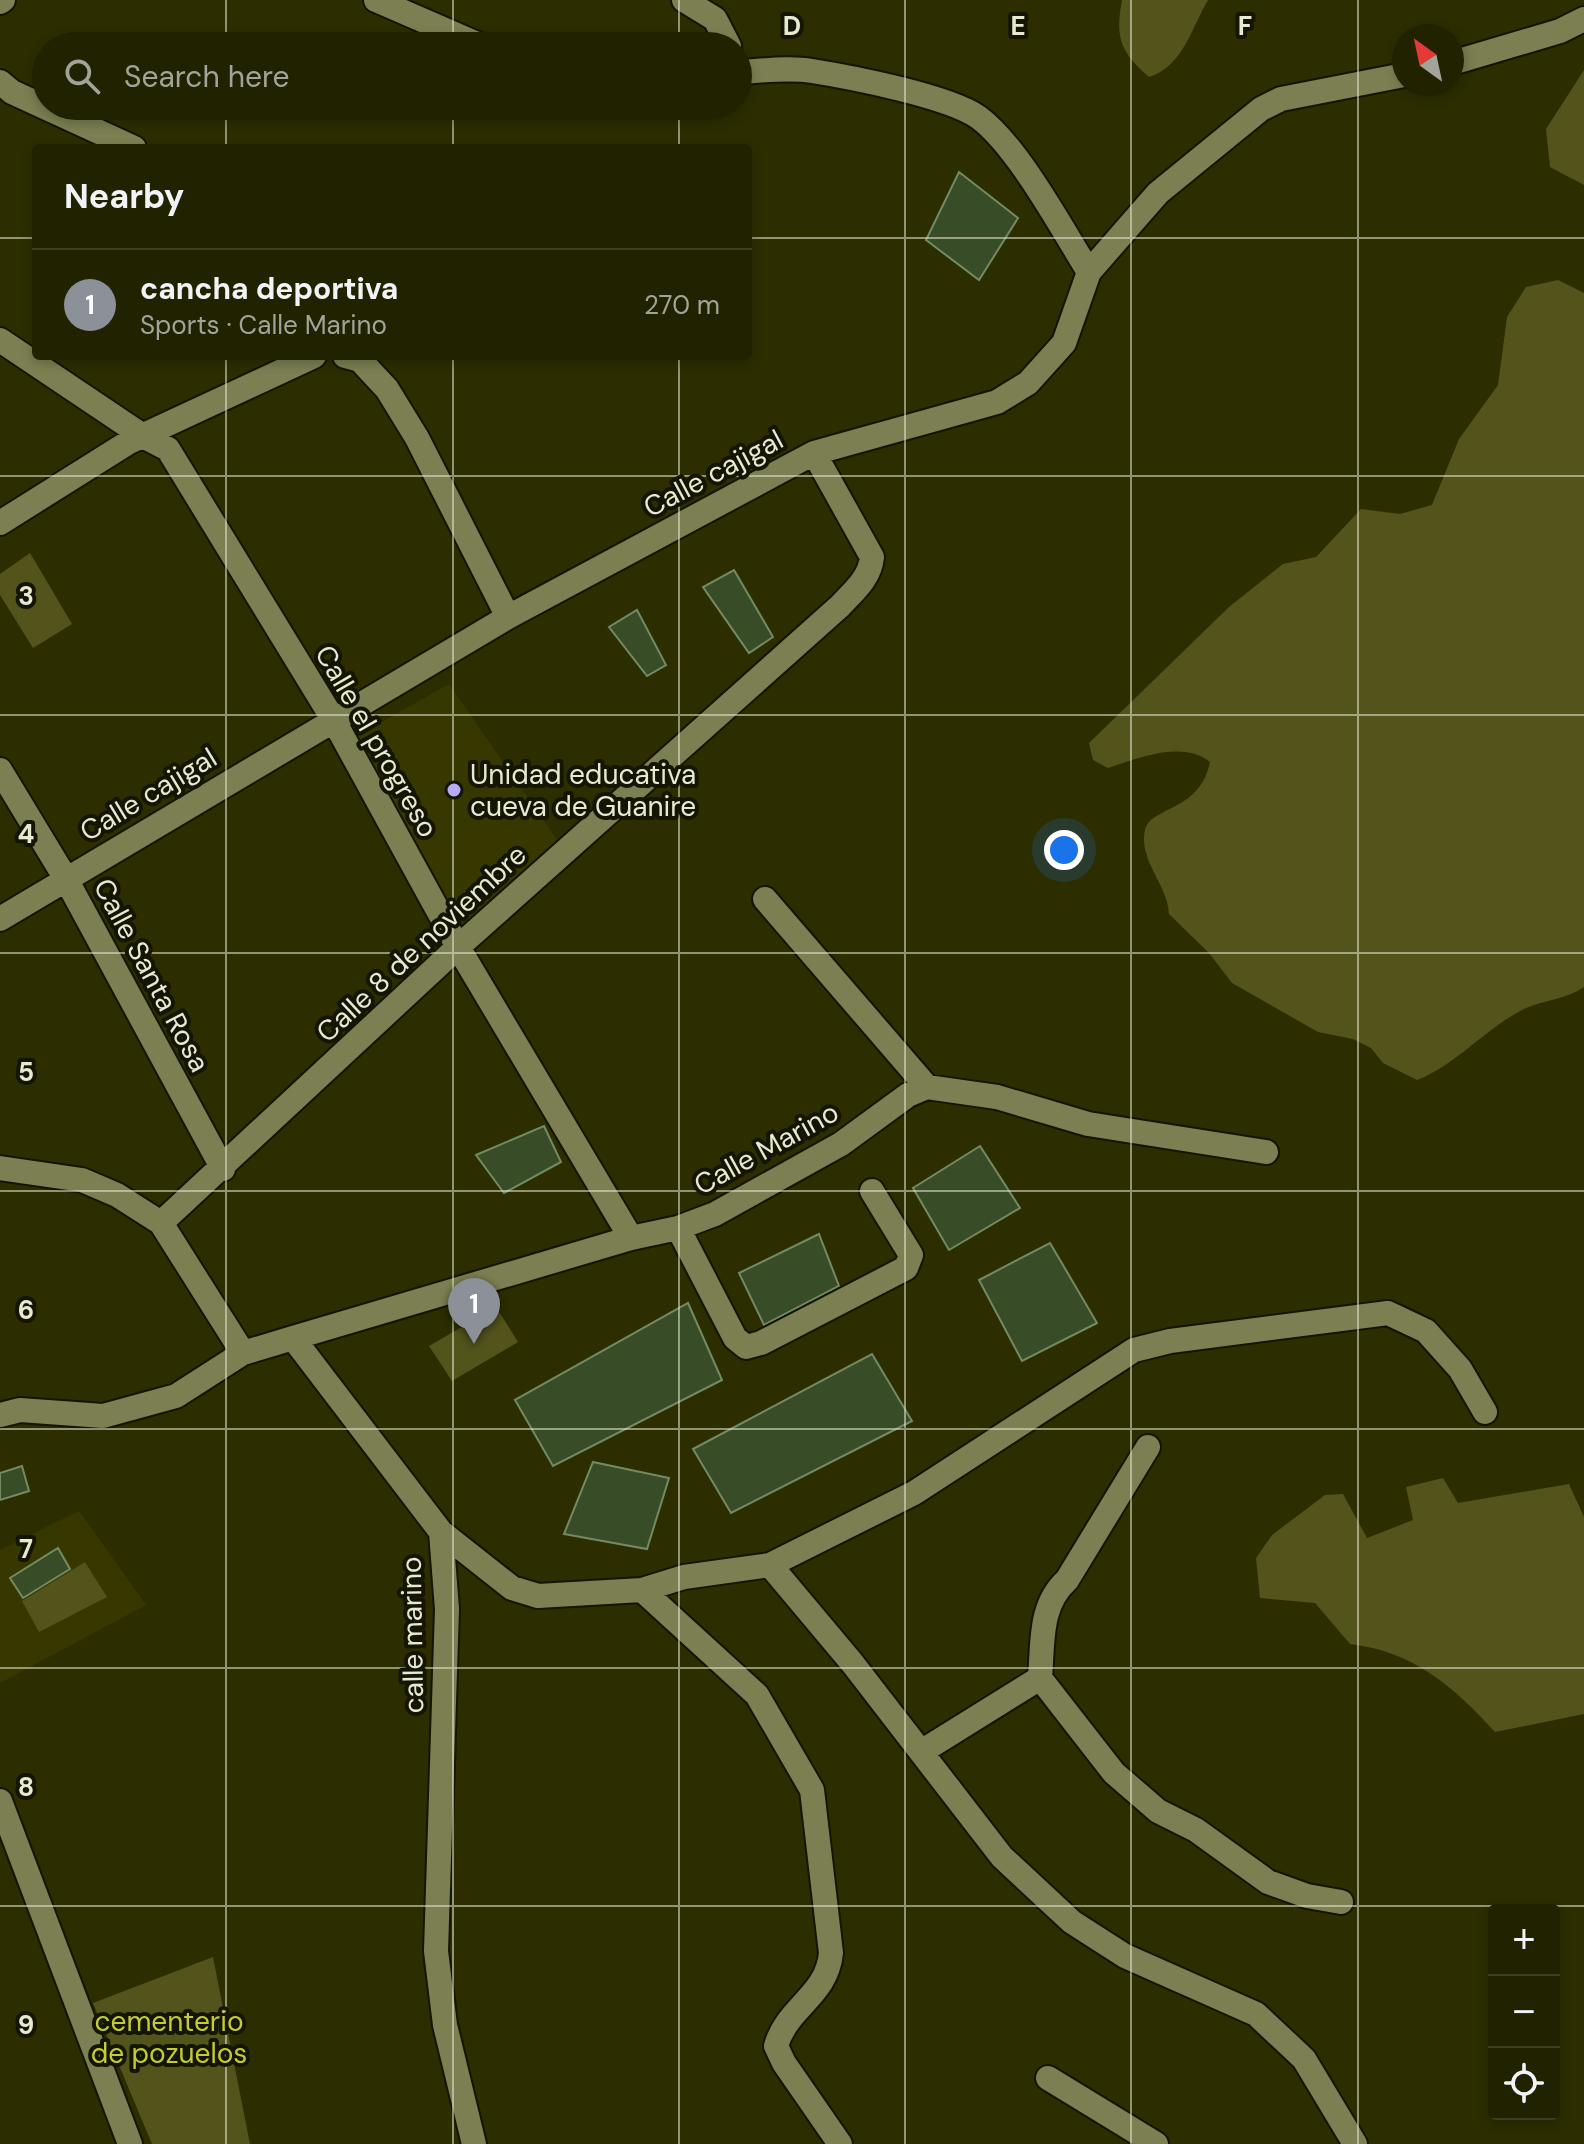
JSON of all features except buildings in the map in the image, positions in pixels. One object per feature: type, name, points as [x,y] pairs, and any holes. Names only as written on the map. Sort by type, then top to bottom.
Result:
[{"type":"street","points":[[376,0],[450,32]]},
{"type":"street","points":[[684,0],[715,19],[722,32]]},
{"type":"street","points":[[1464,59],[1560,31],[1584,19]]},
{"type":"street","points":[[752,72],[809,70],[931,99],[977,117],[1027,177],[1089,272]]},
{"type":"street","name":"Calle cajigal","points":[[0,919],[508,617],[814,453],[997,402],[1028,383],[1064,343],[1089,272],[1158,193],[1261,109],[1281,99],[1392,77]]},
{"type":"street","points":[[0,82],[12,92],[32,101]]},
{"type":"street","points":[[73,120],[125,144]]},
{"type":"street","name":"Calle el progreso","points":[[0,340],[143,436],[168,449],[333,719],[458,947],[631,1238]]},
{"type":"street","points":[[0,523],[143,436],[305,360]]},
{"type":"street","points":[[360,360],[387,389],[402,414],[508,617]]},
{"type":"street","name":"Calle 8 de noviembre","points":[[161,1223],[223,1169],[458,947],[840,606],[862,581],[871,569],[872,557],[814,453]]},
{"type":"street","name":"Calle Santa Rosa","points":[[0,770],[66,879],[223,1169]]},
{"type":"street","points":[[765,899],[927,1087],[997,1097],[1088,1124],[1266,1152]]},
{"type":"street","name":"Calle Marino","points":[[293,1338],[631,1238],[678,1228],[715,1214],[841,1144],[908,1095],[927,1087]]},
{"type":"street","points":[[0,1168],[82,1180],[117,1195],[161,1223],[243,1353]]},
{"type":"street","points":[[678,1228],[735,1338],[746,1347],[761,1343],[906,1268],[911,1255],[906,1243],[872,1191]]},
{"type":"street","points":[[441,1532],[523,1594],[642,1590],[684,1577],[770,1565],[914,1493],[1134,1350],[1170,1341],[1388,1313],[1426,1331],[1460,1369],[1485,1412]]},
{"type":"street","points":[[0,1415],[20,1410],[103,1416],[176,1396],[243,1353],[293,1338]]},
{"type":"street","name":"calle marino","points":[[293,1338],[441,1532],[441,1564],[447,1609],[436,1951],[445,2025],[474,2144]]},
{"type":"street","points":[[1148,1447],[1067,1580],[1053,1593],[1045,1613],[1040,1678],[1114,1773],[1158,1811],[1196,1830],[1268,1882],[1307,1896],[1341,1902]]},
{"type":"street","points":[[770,1565],[1002,1857],[1072,1922],[1125,1956],[1256,2014],[1304,2059],[1355,2144]]},
{"type":"street","points":[[642,1590],[757,1695],[812,1790],[831,1953],[829,1972],[817,1991],[781,2028],[776,2046],[784,2063],[840,2144]]},
{"type":"street","points":[[921,1752],[1025,1684],[1040,1678]]},
{"type":"street","points":[[0,1801],[130,2144]]},
{"type":"street","points":[[1048,2078],[1156,2144]]},
{"type":"shaded area","name":"Unidad educativa cueva de Guanire","points":[[449,684],[560,844],[458,931],[357,736]]},
{"type":"shaded area","points":[[79,1511],[146,1605],[0,1683],[0,1550]]},
{"type":"green space","points":[[1122,0],[1208,0],[1178,55],[1161,72],[1149,77],[1132,60],[1122,43],[1119,24]]},
{"type":"green space","points":[[1584,70],[1584,185],[1550,167],[1546,129]]},
{"type":"green space","points":[[1558,280],[1584,293],[1584,987],[1526,1008],[1445,1065],[1417,1080],[1383,1063],[1371,1048],[1353,1039],[1318,1032],[1232,983],[1209,953],[1169,914],[1164,893],[1146,852],[1145,830],[1156,816],[1187,799],[1196,790],[1205,778],[1210,762],[1187,752],[1174,752],[1147,756],[1108,768],[1093,760],[1089,743],[1229,607],[1283,564],[1316,557],[1361,509],[1400,514],[1432,505],[1459,439],[1498,385],[1507,317],[1526,287]]},
{"type":"green space","points":[[30,553],[72,624],[33,648],[0,595],[0,574]]},
{"type":"green space","points":[[496,1307],[518,1342],[452,1381],[429,1346]]},
{"type":"green space","points":[[1443,1478],[1458,1503],[1569,1484],[1584,1517],[1584,1714],[1495,1732],[1448,1686],[1413,1663],[1393,1654],[1350,1644],[1315,1603],[1260,1598],[1256,1558],[1272,1535],[1325,1495],[1343,1494],[1367,1538],[1413,1520],[1406,1487]]},
{"type":"green space","points":[[85,1562],[107,1597],[39,1632],[22,1601]]},
{"type":"green space","name":"cementerio de pozuelos","points":[[213,1957],[250,2144],[152,2144],[93,2003]]},
{"type":"place","name":"Unidad educativa cueva de Guanire","points":[[454,790]]},
{"type":"place","name":"cancha deportiva","points":[[474,1344]]}]
